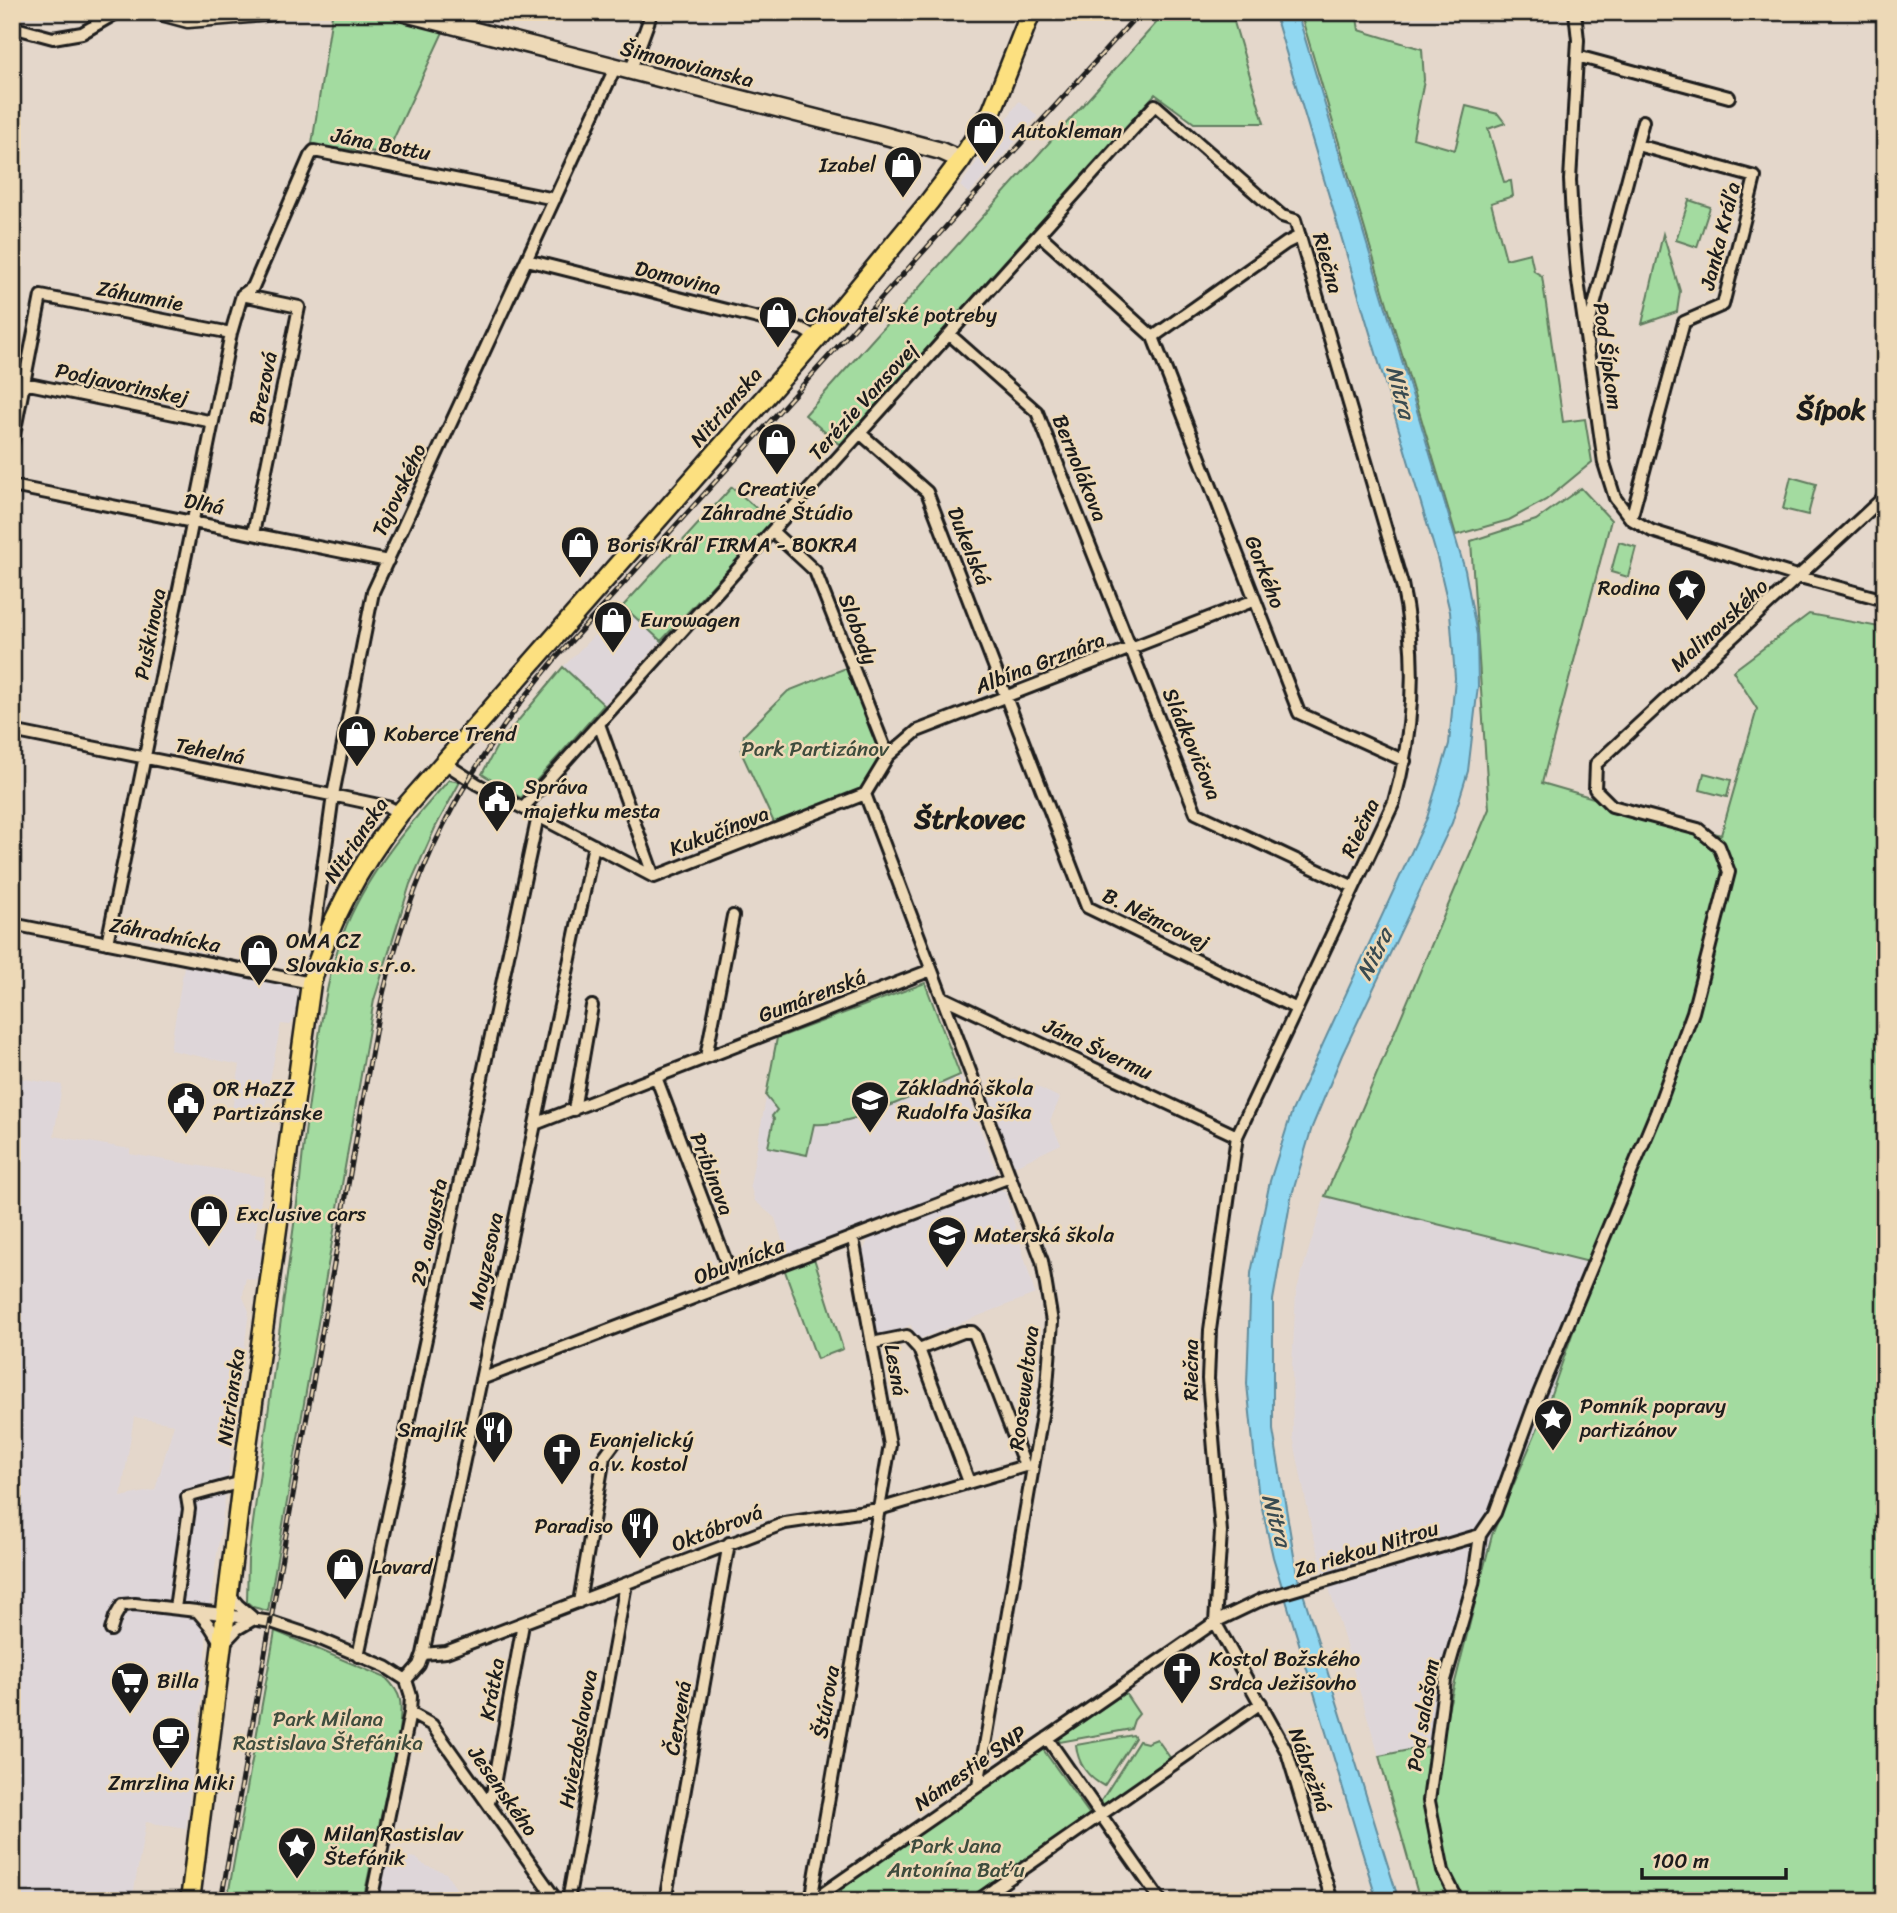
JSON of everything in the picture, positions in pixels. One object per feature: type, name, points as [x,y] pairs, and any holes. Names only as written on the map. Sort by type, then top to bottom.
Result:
[{"type":"main road","name":"Nitrianska","points":[[190,1901],[242,1482],[311,984],[318,957],[338,910],[363,864],[400,813],[817,338],[961,160],[992,111],[1031,12]]},
{"type":"street","points":[[12,27],[53,38],[82,33],[118,12]]},
{"type":"street","points":[[162,12],[188,19],[272,12]]},
{"type":"street","name":"Šimonovianska","points":[[401,12],[894,138],[941,151],[961,160]]},
{"type":"street","name":"Tajovského","points":[[318,957],[314,934],[333,795],[373,592],[555,199],[652,12]]},
{"type":"street","name":"Pod Šípkom","points":[[1574,12],[1577,21],[1577,57],[1570,180],[1577,274],[1604,463],[1615,498],[1630,519]]},
{"type":"street","points":[[1577,57],[1729,97]]},
{"type":"street","name":"Terézie Vansovej","points":[[523,808],[1155,105]]},
{"type":"street","name":"Riečna","points":[[1155,105],[1282,216],[1295,220],[1408,609],[1414,683],[1405,761],[1394,802],[1237,1136],[1210,1330],[1208,1379],[1221,1532],[1215,1622]]},
{"type":"street","points":[[1586,338],[1643,121]]},
{"type":"street","name":"Janka Kráľa","points":[[1630,519],[1684,322],[1723,305],[1755,177],[1637,145]]},
{"type":"street","name":"Jána Bottu","points":[[231,333],[242,295],[253,287],[314,151],[555,199]]},
{"type":"street","name":"Gorkého","points":[[1039,234],[1153,337],[1299,713],[1405,761]]},
{"type":"street","points":[[1153,337],[1286,243],[1300,236]]},
{"type":"street","name":"Domovina","points":[[527,260],[802,329],[817,338]]},
{"type":"street","name":"Brezová","points":[[242,295],[299,307],[253,534]]},
{"type":"street","name":"Záhumnie","points":[[24,383],[41,296],[231,333]]},
{"type":"street","name":"Puškinova","points":[[107,943],[231,333]]},
{"type":"street","name":"Bernolákova","points":[[949,334],[1037,412],[1131,648]]},
{"type":"street","points":[[12,442],[17,397],[24,383]]},
{"type":"street","name":"Podjavorinskej","points":[[24,383],[213,422]]},
{"type":"street","name":"Dukelská","points":[[860,433],[927,492],[1007,696]]},
{"type":"street","name":"Dlhá","points":[[12,486],[388,561]]},
{"type":"street","name":"Malinovského","points":[[1480,1535],[1495,1513],[1533,1408],[1657,1113],[1693,1012],[1728,872],[1719,846],[1698,829],[1612,806],[1595,789],[1596,764],[1885,496]]},
{"type":"street","points":[[1630,519],[1652,531],[1885,600]]},
{"type":"street","name":"Slobody","points":[[772,531],[815,571],[888,756]]},
{"type":"street","points":[[1815,563],[1821,582]]},
{"type":"street","name":"Albína Grznára","points":[[865,794],[888,756],[918,731],[1255,600]]},
{"type":"street","name":"Sládkovičova","points":[[1131,648],[1196,813],[1354,887]]},
{"type":"street","name":"B. Němcovej","points":[[1007,696],[1087,907],[1297,1009]]},
{"type":"street","points":[[599,724],[654,877]]},
{"type":"street","name":"Tehelná","points":[[12,731],[333,795],[388,807],[400,813]]},
{"type":"street","name":"Kukučínova","points":[[443,762],[477,784],[654,877],[865,794]]},
{"type":"street","name":"Rooseweltova","points":[[865,794],[1042,1261],[1052,1322],[1047,1386],[1029,1467],[978,1786]]},
{"type":"street","name":"29. augusta","points":[[358,1656],[538,816]]},
{"type":"street","name":"Moyzesova","points":[[405,1679],[419,1665],[423,1654],[594,845]]},
{"type":"street","points":[[706,1057],[733,916]]},
{"type":"street","name":"Záhradnícka","points":[[12,924],[311,984]]},
{"type":"street","name":"Gumárenská","points":[[535,1124],[931,970]]},
{"type":"street","name":"Jána Švermu","points":[[942,997],[1237,1136]]},
{"type":"street","points":[[574,1110],[592,1006]]},
{"type":"street","name":"Pribinova","points":[[656,1077],[734,1283]]},
{"type":"street","name":"Obuvnícka","points":[[481,1380],[1010,1177]]},
{"type":"street","name":"Lesná","points":[[853,1238],[890,1445],[879,1509]]},
{"type":"street","points":[[919,1349],[962,1332],[972,1332],[975,1335],[1029,1467]]},
{"type":"street","points":[[872,1343],[907,1336],[919,1349],[969,1482]]},
{"type":"street","points":[[579,1602],[604,1457],[615,1442]]},
{"type":"street","name":"Októbrová","points":[[423,1654],[444,1653],[785,1523],[879,1509],[1029,1467]]},
{"type":"street","points":[[175,1608],[189,1509],[187,1497],[242,1482]]},
{"type":"street","name":"Štúrova","points":[[811,1901],[879,1509]]},
{"type":"street","name":"Za riekou Nitrou","points":[[1263,1599],[1480,1535]]},
{"type":"street","name":"Pod salašom","points":[[1458,1901],[1443,1871],[1429,1801],[1445,1681],[1473,1584],[1480,1535]]},
{"type":"street","name":"Červená","points":[[665,1901],[729,1543]]},
{"type":"street","name":"Hviezdoslavova","points":[[568,1901],[626,1584]]},
{"type":"street","points":[[229,1593],[254,1619]]},
{"type":"street","name":"Námestie SNP","points":[[811,1901],[1215,1622],[1263,1599]]},
{"type":"street","points":[[111,1630],[122,1605],[135,1604],[225,1614],[303,1633],[386,1667],[405,1679],[411,1696],[410,1713],[371,1901]]},
{"type":"street","points":[[197,1611],[222,1645],[237,1629],[254,1619]]},
{"type":"street","name":"Nábrežná","points":[[1215,1622],[1287,1752],[1332,1901]]},
{"type":"street","name":"Krátka","points":[[489,1802],[523,1624]]},
{"type":"street","points":[[977,1901],[1261,1703]]},
{"type":"street","name":"Jesenského","points":[[410,1713],[432,1725],[557,1901]]},
{"type":"street","name":"Námestie SNP","points":[[1047,1738],[1161,1901]]},
{"type":"street","points":[[995,1888],[1004,1901]]},
{"type":"shaded area","name":"Autokleman","points":[[1019,101],[1037,117],[969,194],[960,186]]},
{"type":"shaded area","name":"Eurowagen","points":[[623,606],[661,641],[604,705],[563,667]]},
{"type":"shaded area","points":[[184,966],[294,987],[298,990],[294,1020],[290,1025],[281,1024],[264,1110],[261,1109],[259,1118],[231,1114],[240,1065],[170,1050]]},
{"type":"shaded area","name":"Základná škola Rudolfa Jašíka","points":[[925,983],[997,1173],[787,1256],[775,1218],[755,1201],[750,1185],[777,1038]]},
{"type":"shaded area","points":[[12,1077],[62,1085],[54,1136],[130,1149],[130,1154],[265,1177],[255,1237],[265,1240],[261,1277],[255,1280],[246,1278],[244,1287],[243,1297],[249,1311],[206,1630],[206,1660],[186,1829],[146,1822],[132,1901],[12,1901]],"holes":[[[134,1417],[174,1424],[155,1490],[121,1497]]]},
{"type":"shaded area","points":[[1019,1078],[1060,1098],[1050,1121],[1061,1144],[1011,1168],[982,1092]]},
{"type":"shaded area","name":"Materská škola","points":[[999,1188],[1005,1192],[1035,1294],[917,1340],[911,1325],[875,1335],[863,1251],[870,1237]]},
{"type":"shaded area","points":[[1325,1196],[1597,1264],[1545,1412],[1492,1535],[1434,1745],[1379,1756],[1312,1531],[1293,1436],[1292,1366],[1296,1292]]},
{"type":"shaded area","points":[[390,1854],[416,1858],[424,1865],[446,1873],[464,1901],[363,1901],[364,1893]]},
{"type":"green space","points":[[372,12],[444,30],[387,153],[313,146],[332,15]]},
{"type":"green space","points":[[1166,12],[1231,12],[1264,123],[1194,123],[1155,94],[840,445],[805,415]]},
{"type":"green space","points":[[1300,12],[1356,12],[1359,30],[1422,49],[1424,80],[1413,138],[1455,150],[1466,106],[1498,114],[1505,123],[1488,129],[1504,182],[1511,181],[1513,196],[1491,203],[1506,259],[1530,253],[1534,271],[1542,276],[1563,422],[1585,419],[1592,462],[1546,500],[1509,520],[1456,535]]},
{"type":"green space","points":[[1689,200],[1710,207],[1697,247],[1676,240]]},
{"type":"green space","points":[[1663,234],[1680,291],[1677,312],[1642,324]]},
{"type":"green space","points":[[1791,477],[1816,484],[1808,515],[1783,509]]},
{"type":"green space","points":[[732,487],[772,522],[661,641],[623,606]]},
{"type":"green space","points":[[1581,488],[1611,520],[1542,783],[1721,835],[1757,709],[1733,671],[1809,614],[1885,628],[1885,1901],[1462,1901],[1449,1877],[1432,1801],[1439,1746],[1492,1535],[1545,1411],[1597,1264],[1325,1196],[1489,809],[1471,541],[1536,520]]},
{"type":"green space","points":[[1619,542],[1636,547],[1628,577],[1611,572]]},
{"type":"green space","name":"Park Partizánov","points":[[851,666],[888,756],[865,794],[777,829],[741,752],[744,735],[788,691]]},
{"type":"green space","points":[[563,667],[604,705],[521,798],[482,774],[497,746]]},
{"type":"green space","points":[[1704,773],[1731,780],[1727,797],[1700,790]]},
{"type":"green space","points":[[449,780],[460,782],[435,828],[410,884],[374,1000],[268,1611],[253,1607],[247,1602],[248,1559],[327,990],[343,934],[363,892],[403,833]]},
{"type":"green space","points":[[925,983],[960,1075],[868,1114],[848,1120],[814,1124],[807,1155],[768,1147],[774,1119],[772,1116],[777,1110],[766,1096],[777,1038]]},
{"type":"green space","points":[[811,1249],[843,1349],[817,1359],[781,1260]]},
{"type":"green space","name":"Park Milana Rastislava Štefánika","points":[[275,1631],[386,1678],[399,1697],[399,1732],[363,1901],[227,1901]]},
{"type":"green space","points":[[1125,1693],[1139,1714],[1131,1729],[1060,1742],[1058,1739]]},
{"type":"green space","points":[[1133,1735],[1135,1738],[1104,1786],[1084,1769],[1076,1745]]},
{"type":"green space","points":[[1157,1739],[1171,1759],[1103,1805],[1101,1801],[1139,1741],[1147,1743]]},
{"type":"green space","points":[[1434,1745],[1424,1797],[1439,1870],[1451,1901],[1420,1901],[1379,1756]]},
{"type":"green space","name":"Park Jana Antonína Baťu","points":[[1042,1748],[1090,1815],[967,1901],[822,1901]]},
{"type":"water","name":"Nitra","points":[[1274,12],[1297,12],[1465,570],[1477,635],[1478,686],[1468,771],[1452,823],[1342,1055],[1312,1127],[1291,1198],[1273,1300],[1273,1430],[1297,1574],[1399,1901],[1377,1901],[1273,1557],[1258,1490],[1247,1384],[1251,1273],[1270,1181],[1292,1111],[1427,818],[1449,744],[1455,678],[1450,612],[1437,557]]},
{"type":"railway","points":[[221,1901],[378,1016],[406,915],[443,826],[493,742],[556,658],[1140,12]]},
{"type":"place","name":"Autokleman","points":[[985,165]]},
{"type":"place","name":"Izabel","points":[[903,199]]},
{"type":"place","name":"Chovateľské potreby","points":[[778,349]]},
{"type":"place","name":"Creative Záhradné Štúdio","points":[[777,476]]},
{"type":"place","name":"Boris Kráľ FIRMA - BOKRA","points":[[580,579]]},
{"type":"place","name":"Rodina","points":[[1687,622]]},
{"type":"place","name":"Eurowagen","points":[[613,654]]},
{"type":"place","name":"Koberce Trend","points":[[357,768]]},
{"type":"place","name":"Správa majetku mesta","points":[[497,833]]},
{"type":"place","name":"OMA CZ Slovakia s.r.o.","points":[[259,987]]},
{"type":"place","name":"Základná škola Rudolfa Jašíka","points":[[870,1134]]},
{"type":"place","name":"OR HaZZ Partizánske","points":[[186,1135]]},
{"type":"place","name":"Exclusive cars","points":[[209,1248]]},
{"type":"place","name":"Materská škola","points":[[947,1269]]},
{"type":"place","name":"Pomník popravy partizánov","points":[[1553,1452]]},
{"type":"place","name":"Smajlík","points":[[494,1464]]},
{"type":"place","name":"Evanjelický a. v. kostol","points":[[562,1486]]},
{"type":"place","name":"Paradiso","points":[[640,1560]]},
{"type":"place","name":"Lavard","points":[[345,1601]]},
{"type":"place","name":"Kostol Božského Srdca Ježišovho","points":[[1182,1705]]},
{"type":"place","name":"Billa","points":[[130,1715]]},
{"type":"place","name":"Zmrzlina Miki","points":[[171,1770]]},
{"type":"place","name":"Milan Rastislav Štefánik","points":[[297,1880]]},
{"type":"district","name":"Šípok","points":[[1831,409]]},
{"type":"district","name":"Štrkovec","points":[[970,818]]}]
